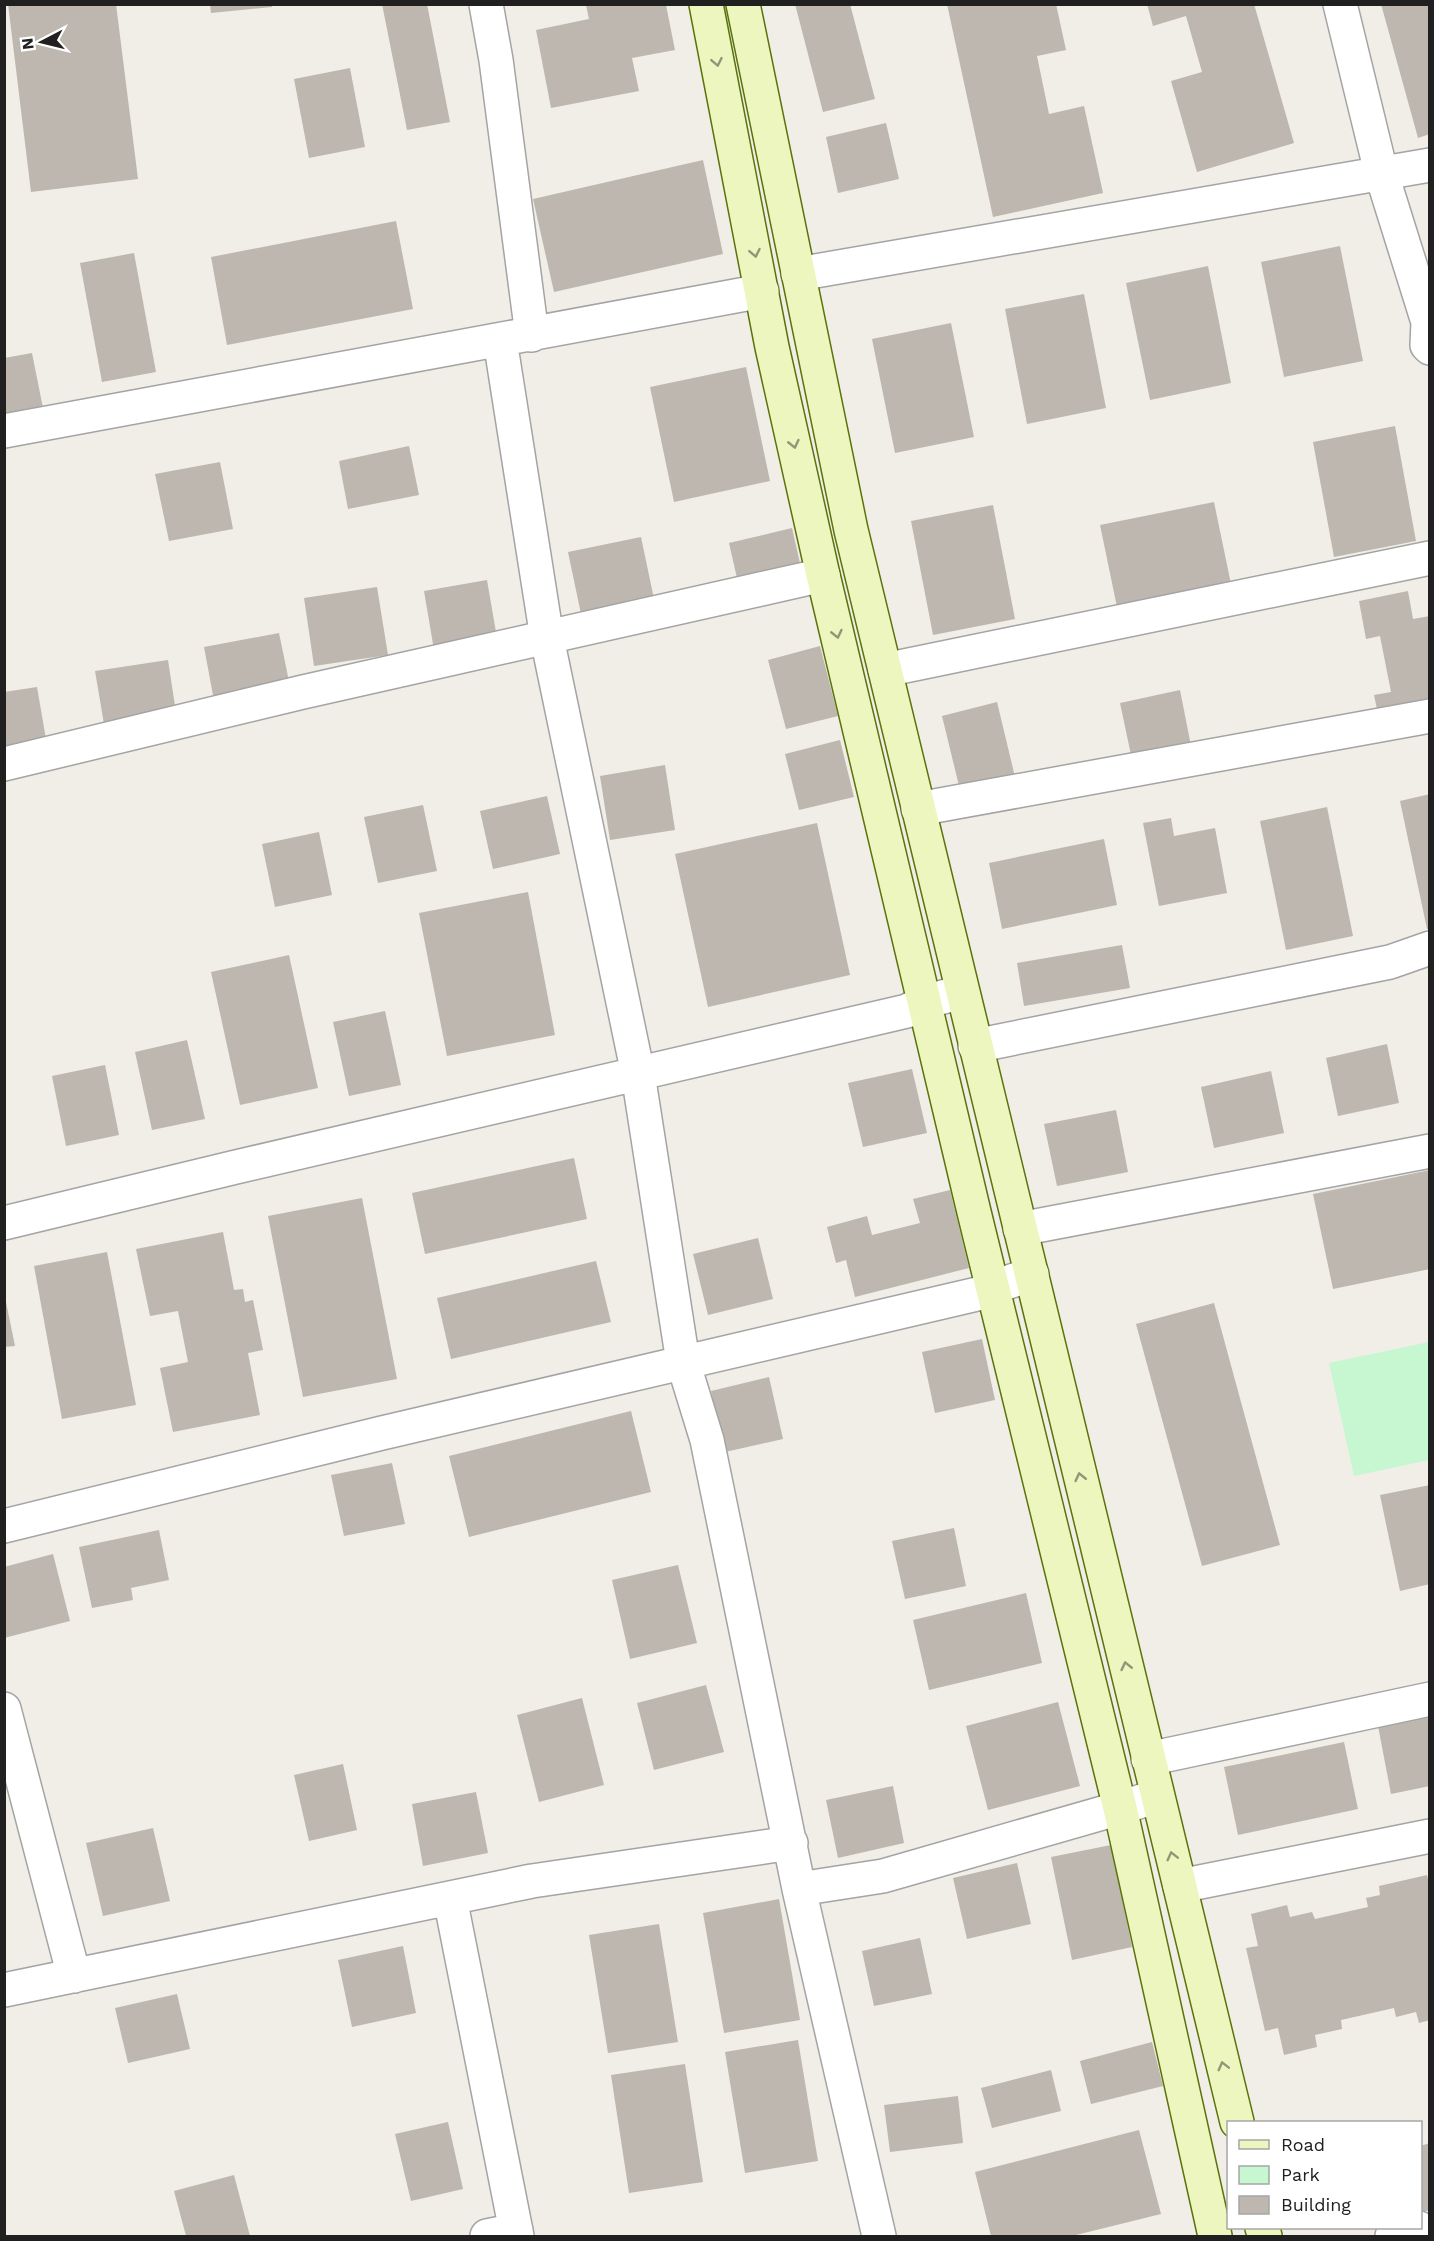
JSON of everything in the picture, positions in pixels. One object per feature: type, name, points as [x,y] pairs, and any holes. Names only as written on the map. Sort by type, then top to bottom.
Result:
[{"type":"main road","points":[[706,4],[762,291],[823,575],[924,1002],[1120,1808],[1215,2236]]},
{"type":"main road","points":[[743,4],[851,530],[1237,2121]]},
{"type":"street","points":[[486,4],[496,60],[532,334]]},
{"type":"street","points":[[1340,4],[1381,172],[1428,322],[1427,345],[1430,348]]},
{"type":"street","points":[[798,274],[1430,165]]},
{"type":"street","points":[[4,431],[762,291]]},
{"type":"street","points":[[500,340],[547,638],[639,1074],[683,1362],[707,1440],[799,1889],[879,2236]]},
{"type":"street","points":[[885,670],[1430,558]]},
{"type":"street","points":[[4,764],[303,692],[823,575]]},
{"type":"street","points":[[918,809],[1430,716]]},
{"type":"street","points":[[975,1046],[1389,962],[1430,948]]},
{"type":"street","points":[[4,1223],[908,1011],[924,1002],[962,992]]},
{"type":"street","points":[[1020,1228],[1430,1151]]},
{"type":"street","points":[[4,1526],[382,1432],[990,1290],[1032,1274]]},
{"type":"street","points":[[1148,1760],[1430,1699]]},
{"type":"street","points":[[4,1709],[15,1789],[74,1976]]},
{"type":"street","points":[[799,1889],[883,1875],[1157,1796]]},
{"type":"street","points":[[1180,1886],[1430,1836]]},
{"type":"street","points":[[4,1990],[532,1881],[791,1843]]},
{"type":"street","points":[[450,1898],[507,2234]]},
{"type":"street","points":[[1392,2236],[1414,2229]]},
{"type":"green space","points":[[1429,1342],[1429,1460],[1354,1476],[1329,1363]]},
{"type":"building","points":[[8,4],[116,4],[138,179],[31,192]]},
{"type":"building","points":[[210,4],[272,4],[272,7],[211,13]]},
{"type":"building","points":[[382,4],[427,4],[450,122],[407,130]]},
{"type":"building","points":[[795,4],[850,4],[875,99],[823,112]]},
{"type":"building","points":[[947,4],[1056,4],[1066,50],[1037,56],[1049,114],[1084,106],[1103,193],[993,217]]},
{"type":"building","points":[[1147,4],[1254,4],[1294,143],[1197,172],[1171,81],[1202,72],[1186,16],[1153,26]]},
{"type":"building","points":[[1381,4],[1430,4],[1430,134],[1418,138]]},
{"type":"building","points":[[586,5],[666,5],[675,50],[632,58],[639,91],[551,108],[536,30],[589,19]]},
{"type":"building","points":[[350,68],[365,147],[309,158],[294,79]]},
{"type":"building","points":[[886,123],[899,179],[838,193],[826,137]]},
{"type":"building","points":[[703,160],[723,254],[554,292],[533,199]]},
{"type":"building","points":[[396,221],[413,309],[227,345],[211,257]]},
{"type":"building","points":[[1340,246],[1363,361],[1284,377],[1261,262]]},
{"type":"building","points":[[134,253],[156,372],[102,382],[80,263]]},
{"type":"building","points":[[1208,266],[1231,383],[1150,400],[1126,283]]},
{"type":"building","points":[[1084,294],[1106,408],[1027,424],[1005,309]]},
{"type":"building","points":[[951,323],[974,437],[895,453],[872,339]]},
{"type":"building","points":[[32,353],[45,418],[4,425],[4,358]]},
{"type":"building","points":[[746,367],[770,481],[674,502],[650,387]]},
{"type":"building","points":[[1395,426],[1416,541],[1334,557],[1313,442]]},
{"type":"building","points":[[409,446],[419,495],[348,509],[339,461]]},
{"type":"building","points":[[220,462],[233,529],[169,541],[155,474]]},
{"type":"building","points":[[1214,502],[1231,584],[1117,607],[1100,525]]},
{"type":"building","points":[[993,505],[1015,619],[933,635],[911,521]]},
{"type":"building","points":[[792,528],[802,572],[739,587],[729,543]]},
{"type":"building","points":[[641,537],[654,599],[581,614],[568,552]]},
{"type":"building","points":[[487,580],[497,638],[434,650],[424,591]]},
{"type":"building","points":[[377,587],[388,655],[314,666],[304,598]]},
{"type":"building","points":[[1408,591],[1413,619],[1430,616],[1430,704],[1378,714],[1374,695],[1391,692],[1380,636],[1366,639],[1359,601]]},
{"type":"building","points":[[279,633],[291,691],[215,706],[204,647]]},
{"type":"building","points":[[820,646],[838,716],[786,729],[768,660]]},
{"type":"building","points":[[168,660],[177,719],[105,730],[95,671]]},
{"type":"building","points":[[37,687],[47,745],[4,752],[4,692]]},
{"type":"building","points":[[1180,690],[1193,756],[1134,769],[1120,703]]},
{"type":"building","points":[[997,702],[1016,781],[961,794],[942,716]]},
{"type":"building","points":[[840,740],[854,797],[799,810],[785,754]]},
{"type":"building","points":[[665,765],[675,830],[610,840],[600,776]]},
{"type":"building","points":[[1430,794],[1430,929],[1427,929],[1400,801]]},
{"type":"building","points":[[547,796],[560,854],[493,869],[480,811]]},
{"type":"building","points":[[423,805],[437,871],[378,883],[364,817]]},
{"type":"building","points":[[1327,807],[1353,936],[1286,950],[1260,821]]},
{"type":"building","points":[[1171,818],[1174,836],[1215,828],[1227,893],[1159,906],[1143,823]]},
{"type":"building","points":[[817,823],[850,975],[708,1007],[675,854]]},
{"type":"building","points":[[319,832],[332,895],[275,907],[262,844]]},
{"type":"building","points":[[1104,839],[1117,905],[1002,929],[989,863]]},
{"type":"building","points":[[528,892],[555,1035],[447,1056],[419,913]]},
{"type":"building","points":[[1122,945],[1130,988],[1024,1006],[1017,963]]},
{"type":"building","points":[[289,955],[318,1088],[240,1105],[211,972]]},
{"type":"building","points":[[385,1011],[401,1085],[349,1096],[333,1022]]},
{"type":"building","points":[[187,1040],[205,1119],[152,1130],[135,1052]]},
{"type":"building","points":[[1387,1044],[1399,1103],[1338,1116],[1326,1058]]},
{"type":"building","points":[[105,1065],[119,1135],[66,1146],[52,1076]]},
{"type":"building","points":[[912,1069],[927,1133],[863,1147],[848,1083]]},
{"type":"building","points":[[1271,1071],[1284,1133],[1214,1148],[1201,1087]]},
{"type":"building","points":[[1116,1110],[1128,1172],[1057,1186],[1044,1124]]},
{"type":"building","points":[[574,1158],[587,1219],[425,1254],[412,1193]]},
{"type":"building","points":[[1430,1170],[1430,1269],[1333,1289],[1313,1194]]},
{"type":"building","points":[[950,1190],[969,1268],[855,1297],[846,1260],[836,1263],[827,1227],[867,1216],[872,1235],[920,1223],[913,1199]]},
{"type":"building","points":[[362,1198],[397,1379],[303,1397],[268,1216]]},
{"type":"building","points":[[223,1232],[234,1290],[243,1289],[245,1302],[253,1300],[263,1350],[248,1353],[260,1415],[173,1432],[160,1368],[188,1362],[178,1311],[150,1316],[136,1249]]},
{"type":"building","points":[[758,1238],[773,1299],[708,1315],[693,1254]]},
{"type":"building","points":[[107,1252],[136,1405],[62,1419],[34,1266]]},
{"type":"building","points":[[596,1261],[611,1322],[451,1359],[437,1298]]},
{"type":"building","points":[[4,1292],[15,1346],[4,1347]]},
{"type":"building","points":[[1214,1303],[1280,1545],[1202,1566],[1136,1324]]},
{"type":"building","points":[[982,1339],[995,1400],[935,1413],[922,1352]]},
{"type":"building","points":[[769,1377],[783,1439],[725,1452],[711,1391]]},
{"type":"building","points":[[631,1411],[651,1492],[469,1537],[449,1456]]},
{"type":"building","points":[[392,1463],[405,1524],[344,1536],[331,1475]]},
{"type":"building","points":[[1430,1485],[1430,1584],[1400,1591],[1380,1495]]},
{"type":"building","points":[[954,1528],[966,1586],[905,1599],[892,1541]]},
{"type":"building","points":[[159,1530],[169,1580],[131,1588],[133,1600],[92,1608],[79,1547]]},
{"type":"building","points":[[53,1554],[70,1621],[4,1638],[4,1567]]},
{"type":"building","points":[[678,1565],[697,1643],[630,1659],[612,1580]]},
{"type":"building","points":[[1026,1593],[1042,1663],[929,1690],[913,1620]]},
{"type":"building","points":[[706,1685],[724,1752],[654,1770],[637,1703]]},
{"type":"building","points":[[582,1698],[604,1785],[539,1802],[517,1715]]},
{"type":"building","points":[[1058,1702],[1080,1786],[988,1810],[966,1726]]},
{"type":"building","points":[[1430,1716],[1430,1786],[1391,1794],[1378,1726]]},
{"type":"building","points":[[1344,1742],[1358,1809],[1238,1835],[1224,1767]]},
{"type":"building","points":[[343,1764],[357,1830],[309,1841],[294,1775]]},
{"type":"building","points":[[893,1786],[904,1843],[838,1858],[826,1800]]},
{"type":"building","points":[[476,1792],[488,1853],[423,1866],[412,1804]]},
{"type":"building","points":[[153,1828],[170,1901],[103,1916],[86,1843]]},
{"type":"building","points":[[1111,1845],[1132,1947],[1072,1960],[1051,1857]]},
{"type":"building","points":[[1017,1863],[1031,1924],[967,1939],[953,1878]]},
{"type":"building","points":[[1427,1875],[1430,1888],[1430,2020],[1419,2023],[1416,2012],[1396,2017],[1394,2008],[1341,2020],[1342,2029],[1315,2035],[1317,2047],[1284,2055],[1278,2028],[1265,2031],[1246,1948],[1258,1946],[1251,1914],[1287,1905],[1290,1917],[1312,1912],[1315,1919],[1368,1907],[1366,1898],[1380,1895],[1379,1886]]},
{"type":"building","points":[[779,1899],[800,2020],[724,2033],[703,1913]]},
{"type":"building","points":[[659,1924],[678,2042],[608,2053],[589,1935]]},
{"type":"building","points":[[920,1938],[932,1994],[874,2006],[862,1951]]},
{"type":"building","points":[[403,1946],[416,2013],[352,2027],[338,1960]]},
{"type":"building","points":[[177,1994],[190,2049],[128,2063],[115,2008]]},
{"type":"building","points":[[798,2040],[818,2161],[745,2173],[725,2052]]},
{"type":"building","points":[[1152,2042],[1163,2086],[1091,2104],[1080,2061]]},
{"type":"building","points":[[685,2064],[703,2182],[629,2193],[611,2075]]},
{"type":"building","points":[[1051,2070],[1061,2111],[992,2128],[981,2088]]},
{"type":"building","points":[[958,2096],[963,2143],[890,2152],[884,2105]]},
{"type":"building","points":[[448,2122],[463,2189],[411,2201],[395,2134]]},
{"type":"building","points":[[1139,2130],[1161,2214],[1072,2236],[991,2236],[975,2172]]},
{"type":"building","points":[[1430,2143],[1430,2210],[1422,2212],[1422,2145]]},
{"type":"building","points":[[234,2175],[250,2236],[186,2236],[174,2191]]}]
